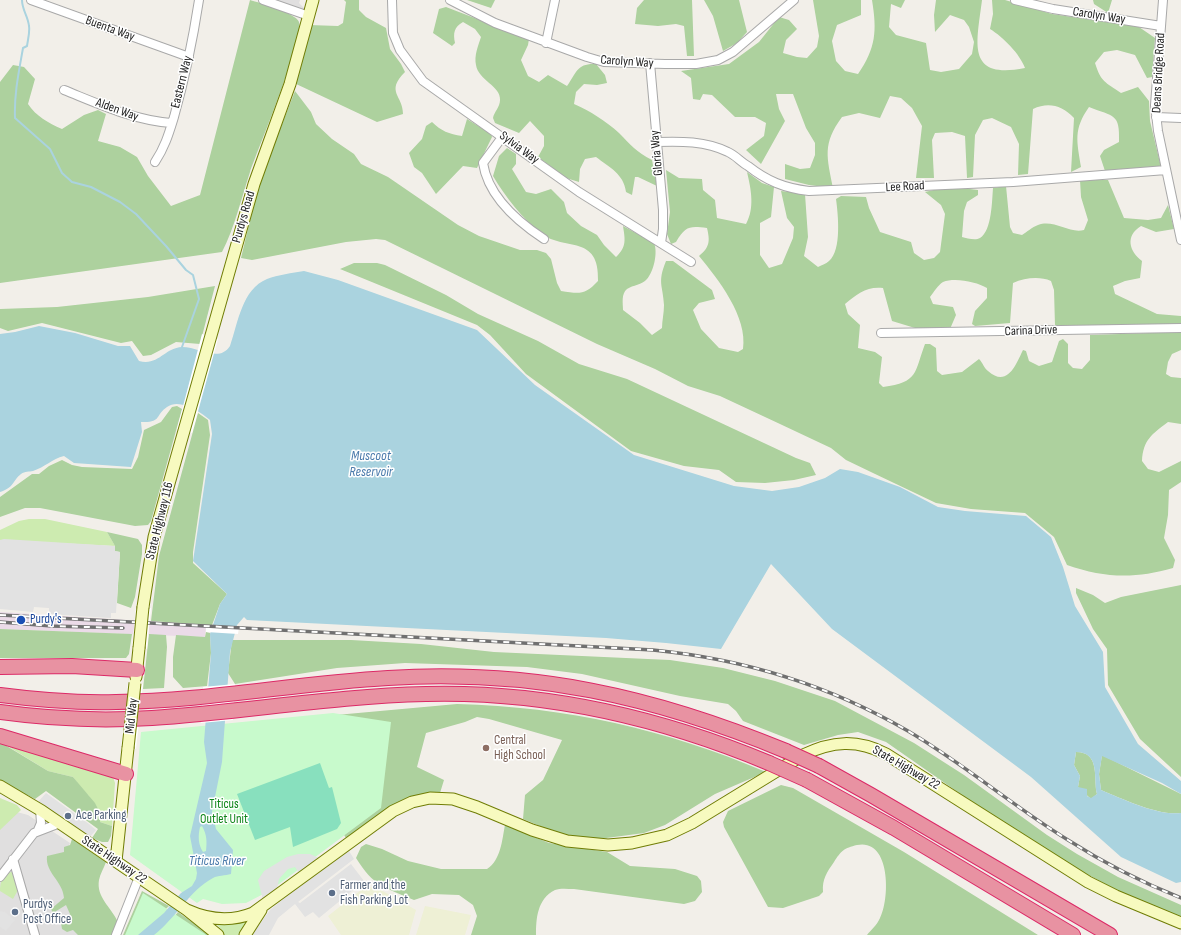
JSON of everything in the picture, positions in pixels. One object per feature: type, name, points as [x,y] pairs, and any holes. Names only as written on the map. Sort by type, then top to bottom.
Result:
[{"type":"highway","points":[[0,667],[72,666],[136,676]]},
{"type":"highway","points":[[0,695],[80,702],[144,701],[234,694],[388,678],[461,677],[532,681],[596,691],[639,700],[708,721],[786,751],[819,766],[1110,935]]},
{"type":"highway","points":[[0,712],[44,717],[101,720],[152,718],[418,694],[496,695],[531,698],[600,709],[648,720],[703,737],[807,780],[894,828],[1073,935]]},
{"type":"highway","points":[[0,736],[126,774]]},
{"type":"main road","name":"Purdys Road","points":[[182,436],[254,184],[290,84],[313,0]]},
{"type":"main road","name":"State Highway 116","points":[[139,648],[143,607],[154,538],[182,436]]},
{"type":"main road","name":"Mid Way","points":[[126,774],[139,648]]},
{"type":"main road","name":"State Highway 22","points":[[263,908],[393,811],[421,800],[453,799],[477,807],[532,830],[567,840],[595,844],[620,844],[655,838],[679,830],[803,755],[830,744],[854,743],[875,749],[893,758],[1088,882],[1116,896],[1181,923]]},
{"type":"main road","points":[[116,862],[126,774]]},
{"type":"main road","name":"State Highway 22","points":[[0,786],[60,823],[187,910]]},
{"type":"main road","points":[[187,910],[207,918],[226,919],[244,917],[263,908]]},
{"type":"main road","points":[[245,935],[263,908]]},
{"type":"main road","points":[[187,910],[218,935]]},
{"type":"street","name":"Buenta Way","points":[[31,0],[189,57]]},
{"type":"street","name":"Eastern Way","points":[[156,162],[164,148],[172,124],[189,57],[199,0]]},
{"type":"street","points":[[263,0],[309,16]]},
{"type":"street","name":"Sylvia Way","points":[[392,0],[393,33],[400,50],[423,81],[503,136],[579,192],[691,262]]},
{"type":"street","name":"Carolyn Way","points":[[450,0],[496,23],[604,62],[696,64],[718,60],[733,52],[794,0]]},
{"type":"street","points":[[546,42],[555,0]]},
{"type":"street","name":"Carolyn Way","points":[[1015,0],[1053,9],[1161,26]]},
{"type":"street","name":"Deans Bridge Road","points":[[1163,0],[1155,93],[1156,117],[1181,240]]},
{"type":"street","name":"Gloria Way","points":[[650,63],[663,210],[663,230],[661,243]]},
{"type":"street","name":"Alden Way","points":[[64,90],[117,111],[149,121],[172,124]]},
{"type":"street","points":[[1156,117],[1181,118]]},
{"type":"street","points":[[503,136],[483,163],[485,175],[492,188],[519,221],[544,239]]},
{"type":"street","name":"Lee Road","points":[[656,142],[700,143],[721,148],[769,181],[783,187],[809,191],[1013,182],[1166,170]]},
{"type":"street","name":"Carina Drive","points":[[881,333],[1181,328]]},
{"type":"street","points":[[38,830],[41,817],[40,810]]},
{"type":"street","points":[[0,877],[28,839],[38,830],[60,823]]},
{"type":"street","points":[[12,859],[35,935]]},
{"type":"street","points":[[116,935],[139,877]]},
{"type":"shaded area","points":[[279,0],[300,0],[299,3],[306,10],[284,5],[278,2]]},
{"type":"shaded area","points":[[4,539],[115,546],[115,551],[120,552],[116,613],[111,613],[111,618],[49,614],[49,608],[34,607],[33,612],[0,609],[0,540]]},
{"type":"shaded area","points":[[0,612],[206,625],[205,637],[0,629]]},
{"type":"shaded area","name":"Ace Parking","points":[[46,793],[96,830],[89,838],[38,802]]},
{"type":"shaded area","points":[[6,809],[28,815],[70,843],[63,861],[88,935],[0,935],[0,812]]},
{"type":"shaded area","name":"Farmer and the Fish Parking Lot","points":[[349,851],[354,859],[298,902],[300,903],[351,864],[364,881],[319,918],[313,912],[305,917],[295,904],[278,918],[269,935],[252,935],[270,910]]},
{"type":"shaded area","points":[[298,854],[310,854],[319,858],[299,873],[295,867],[288,869],[279,879],[277,889],[263,900],[258,880],[264,871],[287,857]]},
{"type":"shaded area","points":[[0,911],[5,912],[15,920],[6,931],[0,927]]},
{"type":"green space","points":[[250,0],[291,15],[299,22],[299,32],[288,71],[250,172],[231,233],[222,252],[0,283],[0,82],[13,65],[24,67],[35,79],[28,104],[39,116],[52,124],[62,129],[84,115],[98,110],[106,114],[98,141],[120,147],[137,157],[148,176],[171,206],[200,195]]},
{"type":"green space","points":[[344,0],[359,0],[359,10],[366,17],[386,28],[390,49],[405,72],[396,84],[396,93],[403,114],[377,122],[294,83],[309,25],[338,26],[343,23],[346,2]]},
{"type":"green space","points":[[467,0],[495,0],[491,8]]},
{"type":"green space","points":[[644,0],[692,0],[694,56],[687,56],[684,26],[676,24],[658,26],[635,24],[637,8]]},
{"type":"green space","points":[[704,0],[739,0],[747,32],[737,43],[723,51],[713,16]]},
{"type":"green space","points":[[813,0],[861,0],[861,15],[837,25],[832,41],[836,61],[845,71],[858,74],[864,65],[874,39],[875,30],[872,0],[905,0],[901,8],[891,4],[889,27],[896,35],[926,43],[930,70],[941,72],[959,69],[972,54],[974,42],[969,27],[964,20],[950,15],[935,32],[934,15],[936,0],[982,0],[978,30],[979,54],[984,63],[992,68],[1006,70],[1025,68],[1019,57],[1010,46],[990,29],[993,14],[992,0],[1005,0],[1052,14],[1139,27],[1155,38],[1152,77],[1147,78],[1135,55],[1117,50],[1104,52],[1095,63],[1099,74],[1104,81],[1111,86],[1121,93],[1138,87],[1149,101],[1150,121],[1161,167],[1105,171],[1100,156],[1104,150],[1119,142],[1117,121],[1110,115],[1089,107],[1080,122],[1078,129],[1081,167],[1071,172],[1074,118],[1065,110],[1049,105],[1033,109],[1028,174],[1018,175],[1019,144],[1011,127],[992,118],[983,120],[975,135],[973,177],[967,178],[965,136],[952,132],[935,133],[932,140],[934,178],[916,178],[922,126],[912,108],[901,98],[890,96],[880,118],[859,113],[842,117],[831,135],[829,143],[828,159],[833,188],[809,185],[785,179],[785,164],[800,169],[810,168],[815,155],[815,143],[806,128],[793,94],[776,94],[779,109],[785,121],[761,164],[746,150],[764,136],[766,123],[755,117],[735,117],[712,95],[703,94],[700,100],[693,99],[691,78],[681,71],[729,64],[759,42],[779,17],[789,20],[797,29],[786,40],[783,53],[807,58],[817,47],[819,36]]},
{"type":"green space","points":[[1093,0],[1112,0],[1108,13],[1094,4]]},
{"type":"green space","points":[[446,7],[529,39],[528,45],[521,60],[528,76],[539,82],[548,75],[567,86],[578,69],[585,65],[596,64],[605,75],[607,83],[597,85],[584,84],[576,92],[574,104],[603,120],[619,133],[630,145],[652,160],[657,186],[635,177],[632,195],[626,192],[625,186],[619,176],[596,157],[585,159],[580,169],[579,182],[566,178],[538,157],[544,146],[544,136],[530,121],[519,133],[495,123],[493,118],[500,103],[499,95],[481,75],[476,65],[476,55],[481,37],[475,29],[463,22],[455,31],[455,43],[452,46],[433,33],[439,9]]},
{"type":"green space","points":[[295,91],[311,112],[316,124],[332,139],[354,154],[361,164],[388,177],[458,225],[479,236],[520,250],[537,250],[546,253],[551,259],[557,283],[561,291],[578,293],[586,291],[598,281],[597,266],[593,256],[587,250],[579,246],[560,242],[542,234],[515,207],[493,176],[499,156],[507,148],[516,154],[516,164],[512,169],[526,192],[536,194],[551,189],[564,202],[567,213],[581,226],[597,235],[604,245],[616,257],[624,246],[625,239],[623,226],[654,243],[656,251],[652,271],[645,281],[625,291],[623,310],[640,323],[652,335],[662,328],[664,305],[661,279],[666,261],[673,261],[712,290],[715,299],[699,303],[693,310],[701,329],[719,348],[738,352],[743,349],[741,324],[723,287],[699,256],[708,244],[709,237],[707,228],[688,228],[676,242],[671,244],[667,234],[670,212],[666,170],[679,178],[702,179],[703,190],[715,200],[717,218],[746,224],[751,212],[751,192],[747,172],[762,183],[774,187],[771,217],[760,223],[760,255],[769,268],[782,264],[793,238],[794,227],[787,218],[781,191],[805,194],[808,237],[804,256],[818,267],[829,261],[836,249],[838,213],[836,199],[841,196],[866,197],[869,208],[880,232],[911,242],[914,253],[924,260],[934,258],[940,252],[945,214],[941,205],[925,192],[932,190],[964,188],[978,190],[978,195],[967,202],[964,211],[962,237],[973,239],[980,238],[987,229],[991,215],[993,188],[1006,186],[1010,227],[1013,233],[1022,235],[1036,226],[1044,224],[1056,225],[1078,231],[1084,230],[1088,220],[1081,197],[1080,180],[1108,180],[1124,218],[1148,220],[1161,218],[1168,205],[1174,229],[1156,232],[1141,226],[1136,230],[1131,239],[1131,244],[1134,253],[1142,261],[1140,278],[1125,281],[1113,286],[1115,294],[1157,314],[1181,316],[1181,325],[1055,326],[1054,290],[1051,281],[1037,278],[1013,283],[1010,323],[975,326],[972,324],[975,311],[987,298],[987,288],[972,282],[960,280],[943,282],[930,297],[933,304],[953,307],[956,315],[950,329],[915,328],[892,321],[883,288],[872,288],[867,290],[858,294],[845,304],[848,314],[860,325],[858,348],[875,352],[882,357],[879,383],[883,387],[895,385],[909,379],[916,369],[925,344],[930,344],[936,348],[937,371],[942,375],[962,372],[979,359],[988,371],[995,376],[1001,377],[1011,372],[1023,350],[1026,351],[1029,361],[1039,366],[1052,362],[1059,341],[1063,339],[1068,344],[1068,363],[1073,368],[1082,369],[1090,360],[1090,335],[1181,332],[1181,350],[1172,354],[1168,362],[1166,374],[1171,377],[1181,378],[1181,424],[1168,422],[1157,430],[1146,443],[1142,461],[1148,469],[1159,472],[1181,461],[1181,482],[1169,490],[1168,515],[1164,538],[1175,560],[1173,568],[1146,574],[1120,576],[1107,575],[1067,565],[1054,537],[1025,513],[971,509],[936,503],[846,460],[831,448],[720,396],[688,386],[655,369],[597,344],[385,240],[376,239],[346,242],[252,260],[241,258],[259,183]]},
{"type":"green space","points":[[467,119],[491,134],[492,137],[477,168],[463,166],[436,194],[422,173],[414,167],[409,153],[422,139],[426,126],[432,122],[446,132],[462,136]]},
{"type":"green space","points":[[354,263],[377,263],[385,265],[446,295],[478,314],[538,341],[579,364],[627,379],[796,458],[810,463],[816,475],[794,480],[765,483],[736,482],[719,470],[684,466],[631,451],[526,374],[490,335],[477,325],[340,269]]},
{"type":"green space","points":[[215,286],[200,344],[176,342],[151,355],[143,356],[132,341],[121,343],[42,323],[8,331],[0,328],[0,309],[57,307],[148,297]]},
{"type":"green space","points":[[177,406],[182,409],[151,521],[148,525],[135,526],[40,508],[25,508],[0,517],[0,497],[32,474],[39,474],[49,466],[62,460],[72,465],[82,467],[132,469],[138,457],[144,430],[161,422],[172,407]]},
{"type":"green space","points":[[198,413],[208,420],[210,435],[193,552],[193,563],[227,594],[220,604],[212,625],[151,621],[159,556]]},
{"type":"green space","points":[[29,519],[45,519],[107,532],[115,546],[0,540],[0,530],[19,521]]},
{"type":"green space","points":[[107,532],[138,539],[142,545],[142,554],[135,597],[131,608],[117,603],[120,552],[114,551],[115,546]]},
{"type":"green space","points":[[1181,585],[1181,777],[1140,739],[1108,685],[1107,649],[1093,629],[1076,593],[1076,588],[1093,595],[1105,603],[1121,597]]},
{"type":"green space","points":[[0,629],[132,634],[129,654],[126,658],[0,658]]},
{"type":"green space","points":[[206,632],[210,633],[211,653],[207,686],[183,688],[173,677],[173,657],[176,635],[205,637]]},
{"type":"green space","points":[[149,634],[166,635],[167,647],[164,688],[143,689]]},
{"type":"green space","points":[[232,640],[351,640],[421,644],[494,652],[670,660],[723,668],[775,681],[835,701],[914,743],[964,775],[1047,835],[1077,854],[1118,877],[1181,905],[1181,917],[1124,894],[1072,866],[962,795],[886,742],[858,732],[838,735],[804,745],[743,721],[736,711],[728,704],[680,696],[582,674],[527,667],[405,663],[337,668],[235,684],[228,673]]},
{"type":"green space","points":[[457,704],[537,710],[576,715],[615,723],[653,732],[691,744],[766,772],[715,794],[665,825],[644,833],[599,839],[562,835],[523,819],[525,795],[543,780],[562,740],[489,719],[477,717],[426,733],[417,767],[444,780],[440,793],[435,794],[347,840],[343,833],[325,716]]},
{"type":"green space","name":"Titicus Outlet Unit","points":[[333,713],[391,722],[381,808],[271,890],[246,903],[222,904],[203,899],[197,903],[130,855],[141,732]]},
{"type":"green space","points":[[0,742],[48,771],[73,777],[95,803],[100,813],[100,822],[112,826],[111,836],[108,842],[102,842],[92,838],[98,829],[46,791],[35,799],[0,781]]},
{"type":"green space","points":[[1,742],[113,777],[115,783],[112,826],[100,822],[89,796],[84,792],[73,777],[48,771]]},
{"type":"green space","points":[[1076,752],[1084,753],[1093,761],[1097,794],[1091,799],[1078,787],[1080,776],[1074,765]]},
{"type":"green space","points":[[1102,755],[1181,794],[1181,813],[1162,812],[1151,809],[1101,790],[1099,774]]},
{"type":"green space","points":[[320,763],[329,788],[332,787],[341,823],[337,829],[293,847],[290,827],[255,840],[237,794]]},
{"type":"green space","points":[[781,785],[793,788],[904,852],[1038,935],[867,935],[880,918],[885,898],[886,885],[882,860],[876,851],[868,845],[853,846],[846,849],[836,858],[827,872],[823,883],[823,892],[819,896],[783,908],[768,907],[724,827],[723,822],[728,811]]},
{"type":"green space","points":[[0,798],[17,805],[21,810],[0,830]]},
{"type":"green space","points":[[505,825],[549,843],[607,852],[630,866],[675,869],[697,876],[701,881],[702,892],[695,901],[684,904],[574,889],[557,889],[549,894],[541,904],[536,922],[536,935],[471,935],[477,916],[473,905],[459,895],[432,894],[414,900],[387,889],[374,881],[362,868],[356,858],[361,847],[366,844],[382,849],[408,861],[441,869],[487,869],[492,865],[498,855]]},
{"type":"green space","points":[[72,839],[106,862],[100,878],[99,886],[102,897],[118,922],[113,935],[78,935],[73,930],[67,932],[62,929],[61,923],[70,914],[66,905],[53,913],[51,909],[64,898],[61,887],[51,872],[47,862],[47,856],[64,852],[64,847],[70,845]]},
{"type":"green space","points":[[11,872],[14,873],[18,890],[13,899],[0,891],[2,879],[5,875]]},
{"type":"green space","points":[[366,886],[381,890],[416,910],[409,935],[341,935],[328,916]]},
{"type":"green space","points":[[142,891],[169,906],[138,935],[123,935]]},
{"type":"green space","points":[[143,893],[205,934],[206,935],[125,935]]},
{"type":"green space","points":[[425,906],[471,915],[465,935],[416,935]]},
{"type":"green space","points":[[178,912],[210,935],[154,935],[171,921]]},
{"type":"green space","points":[[246,920],[247,923],[242,935],[221,935],[222,930],[216,924]]},
{"type":"water","name":"Muscoot Reservoir","points":[[304,271],[338,280],[477,330],[535,385],[634,455],[734,486],[772,491],[799,487],[825,478],[840,469],[858,472],[900,487],[938,507],[965,511],[1026,516],[1051,537],[1063,567],[1075,606],[1103,652],[1105,687],[1138,744],[1181,781],[1181,794],[1162,783],[1102,756],[1099,774],[1101,790],[1130,802],[1161,812],[1181,813],[1181,882],[1176,883],[1121,857],[1031,777],[832,629],[771,564],[721,649],[606,638],[247,620],[244,617],[237,625],[230,652],[222,762],[212,812],[216,829],[233,850],[231,874],[215,877],[205,883],[154,935],[138,935],[164,913],[181,893],[192,886],[196,879],[197,873],[190,836],[207,763],[204,742],[211,653],[210,634],[220,604],[227,594],[193,561],[212,434],[210,420],[201,413],[189,407],[177,404],[172,405],[163,410],[155,420],[141,422],[142,432],[131,467],[74,463],[64,456],[33,471],[22,473],[13,484],[0,492],[0,334],[39,326],[75,333],[118,346],[130,346],[139,361],[146,362],[157,359],[170,350],[182,347],[215,354],[220,353],[226,351],[230,346],[242,308],[252,290],[267,279]],"holes":[[[1076,752],[1084,753],[1093,761],[1097,794],[1091,798],[1087,796],[1087,789],[1078,787],[1080,776],[1074,765]],[[202,826],[206,835],[206,851],[203,852],[199,843],[200,827]]]},
{"type":"pier","points":[[202,334],[218,339],[192,433],[177,429]]},
{"type":"pier","points":[[136,607],[151,608],[147,649],[132,648]]},
{"type":"pier","points":[[206,625],[239,627],[238,634],[206,632]]},
{"type":"pier","points":[[128,683],[143,684],[136,749],[121,748]]},
{"type":"pier","points":[[235,684],[233,720],[201,723],[203,687]]},
{"type":"waterway","points":[[22,0],[29,31],[27,46],[23,48],[18,74],[15,100],[15,118],[50,149],[62,173],[72,182],[91,187],[120,202],[136,214],[186,270],[193,275],[199,299],[182,347]]},
{"type":"railway","points":[[0,615],[653,650],[687,654],[753,667],[848,700],[908,731],[969,771],[1048,827],[1082,848],[1123,872],[1181,898]]},
{"type":"railway","points":[[0,622],[52,626],[123,628]]},
{"type":"place","name":"Purdy's","points":[[21,620]]},
{"type":"place","name":"Central High School","points":[[486,748]]},
{"type":"place","name":"Ace Parking","points":[[68,816]]},
{"type":"place","name":"Farmer and the Fish Parking Lot","points":[[332,893]]},
{"type":"place","name":"Purdys Post Office","points":[[15,912]]},
{"type":"water label","name":"Titicus River","points":[[217,861]]}]
